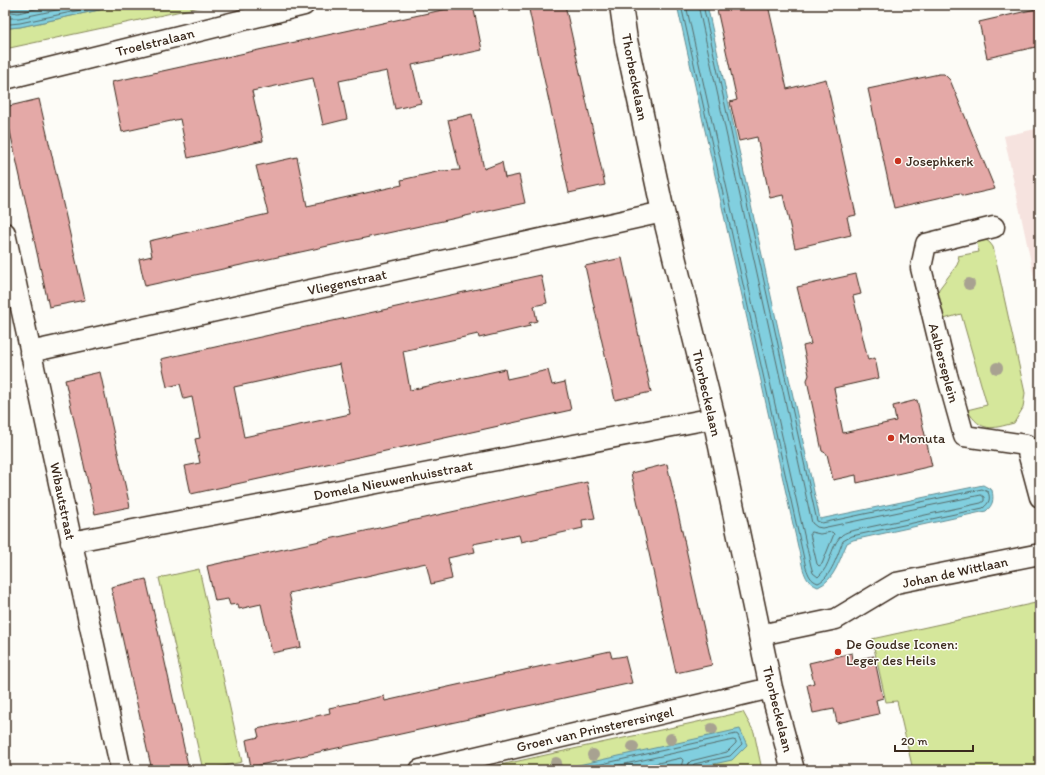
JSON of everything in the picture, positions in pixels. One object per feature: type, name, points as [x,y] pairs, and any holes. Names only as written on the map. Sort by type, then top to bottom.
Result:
[{"type":"main road","name":"Thorbeckelaan","points":[[623,8],[626,40],[663,212],[714,418],[771,688],[793,770]]},
{"type":"street","name":"Troelstralaan","points":[[5,79],[304,5]]},
{"type":"street","name":"Vliegenstraat","points":[[30,352],[663,212]]},
{"type":"street","name":"Aalberseplein","points":[[994,227],[926,244],[920,268],[964,436],[1026,445],[1040,497]]},
{"type":"street","name":"Wibautstraat","points":[[5,233],[121,770]]},
{"type":"street","name":"Domela Nieuwenhuisstraat","points":[[72,542],[714,418]]},
{"type":"street","name":"Johan de Wittlaan","points":[[760,635],[836,619],[896,583],[1040,554]]},
{"type":"street","name":"Groen van Prinsterersingel","points":[[420,770],[771,688]]},
{"type":"shaded area","points":[[1040,128],[1040,305],[1004,136]]},
{"type":"green space","points":[[122,5],[209,5],[5,49],[5,26],[9,28],[20,27]]},
{"type":"green space","points":[[985,239],[993,247],[1025,393],[1023,408],[1014,423],[993,428],[982,426],[977,423],[967,410],[987,405],[961,314],[944,319],[937,297],[939,289],[957,265],[959,260],[958,256],[979,252],[976,240]]},
{"type":"green space","points":[[199,569],[242,762],[206,770],[203,770],[159,578]]},
{"type":"green space","points":[[1040,602],[1040,770],[913,770],[897,701],[886,702],[872,639]]},
{"type":"green space","points":[[743,712],[754,732],[762,770],[477,770]]},
{"type":"water","points":[[5,5],[122,5],[20,27],[9,28],[5,26]]},
{"type":"water","points":[[677,5],[707,5],[820,519],[983,485],[992,490],[992,502],[986,511],[853,540],[847,543],[833,574],[824,584],[818,587],[808,580],[803,569]]},
{"type":"water","points":[[740,729],[747,745],[732,760],[687,770],[556,770]]},
{"type":"building","points":[[465,5],[473,5],[482,50],[412,65],[421,103],[395,109],[387,71],[339,81],[347,119],[323,125],[313,78],[252,91],[263,141],[188,158],[180,119],[122,132],[112,82]]},
{"type":"building","points":[[528,5],[565,5],[605,185],[569,193]]},
{"type":"building","points":[[716,5],[768,5],[787,89],[826,79],[856,215],[847,217],[851,235],[795,248],[783,195],[770,198],[757,137],[739,141],[730,102],[737,100]]},
{"type":"building","points":[[1040,8],[1040,46],[987,58],[979,22]]},
{"type":"building","name":"Josephkerk","points":[[944,74],[950,80],[995,189],[964,196],[960,193],[894,208],[868,89]]},
{"type":"building","points":[[39,99],[85,300],[49,307],[5,109],[5,107]]},
{"type":"building","points":[[472,114],[484,169],[502,162],[505,178],[519,175],[525,203],[145,286],[139,259],[152,256],[149,241],[268,214],[256,166],[297,157],[307,206],[402,185],[401,180],[441,171],[460,170],[448,120]]},
{"type":"building","points":[[622,258],[651,392],[615,400],[585,266]]},
{"type":"building","points":[[856,274],[861,294],[853,296],[868,360],[875,358],[879,378],[834,388],[843,433],[896,421],[893,406],[917,400],[932,466],[857,483],[856,475],[833,480],[827,454],[822,451],[807,380],[809,375],[803,346],[811,344],[797,287]]},
{"type":"building","points":[[541,275],[547,303],[534,306],[537,321],[529,323],[530,326],[479,338],[478,334],[403,351],[410,390],[505,369],[507,379],[548,370],[552,385],[565,382],[571,410],[191,494],[185,466],[200,463],[195,439],[200,438],[192,397],[184,399],[180,384],[167,387],[161,359]],"holes":[[[340,364],[350,414],[244,437],[234,387]]]},
{"type":"building","points":[[100,372],[130,507],[95,514],[65,380]]},
{"type":"building","points":[[667,464],[712,665],[676,673],[631,473]]},
{"type":"building","points":[[587,482],[595,518],[582,520],[583,528],[521,542],[519,535],[473,544],[475,552],[448,558],[452,579],[431,584],[426,563],[289,593],[301,647],[272,653],[261,604],[239,609],[238,604],[230,605],[228,599],[215,601],[207,566]]},
{"type":"building","points":[[146,579],[189,770],[152,770],[147,749],[111,587]]},
{"type":"building","points":[[610,651],[612,658],[625,656],[632,683],[251,767],[246,740],[259,737],[257,729],[330,713],[329,708],[384,696],[385,701]]},
{"type":"building","points":[[852,653],[853,660],[874,656],[883,698],[876,700],[879,714],[837,723],[834,709],[813,713],[807,685],[814,683],[809,663]]},
{"type":"place","name":"Josephkerk","points":[[898,161]]},
{"type":"place","name":"Monuta","points":[[891,438]]},
{"type":"place","name":"De Goudse Iconen: Leger des Heils","points":[[838,652]]}]
